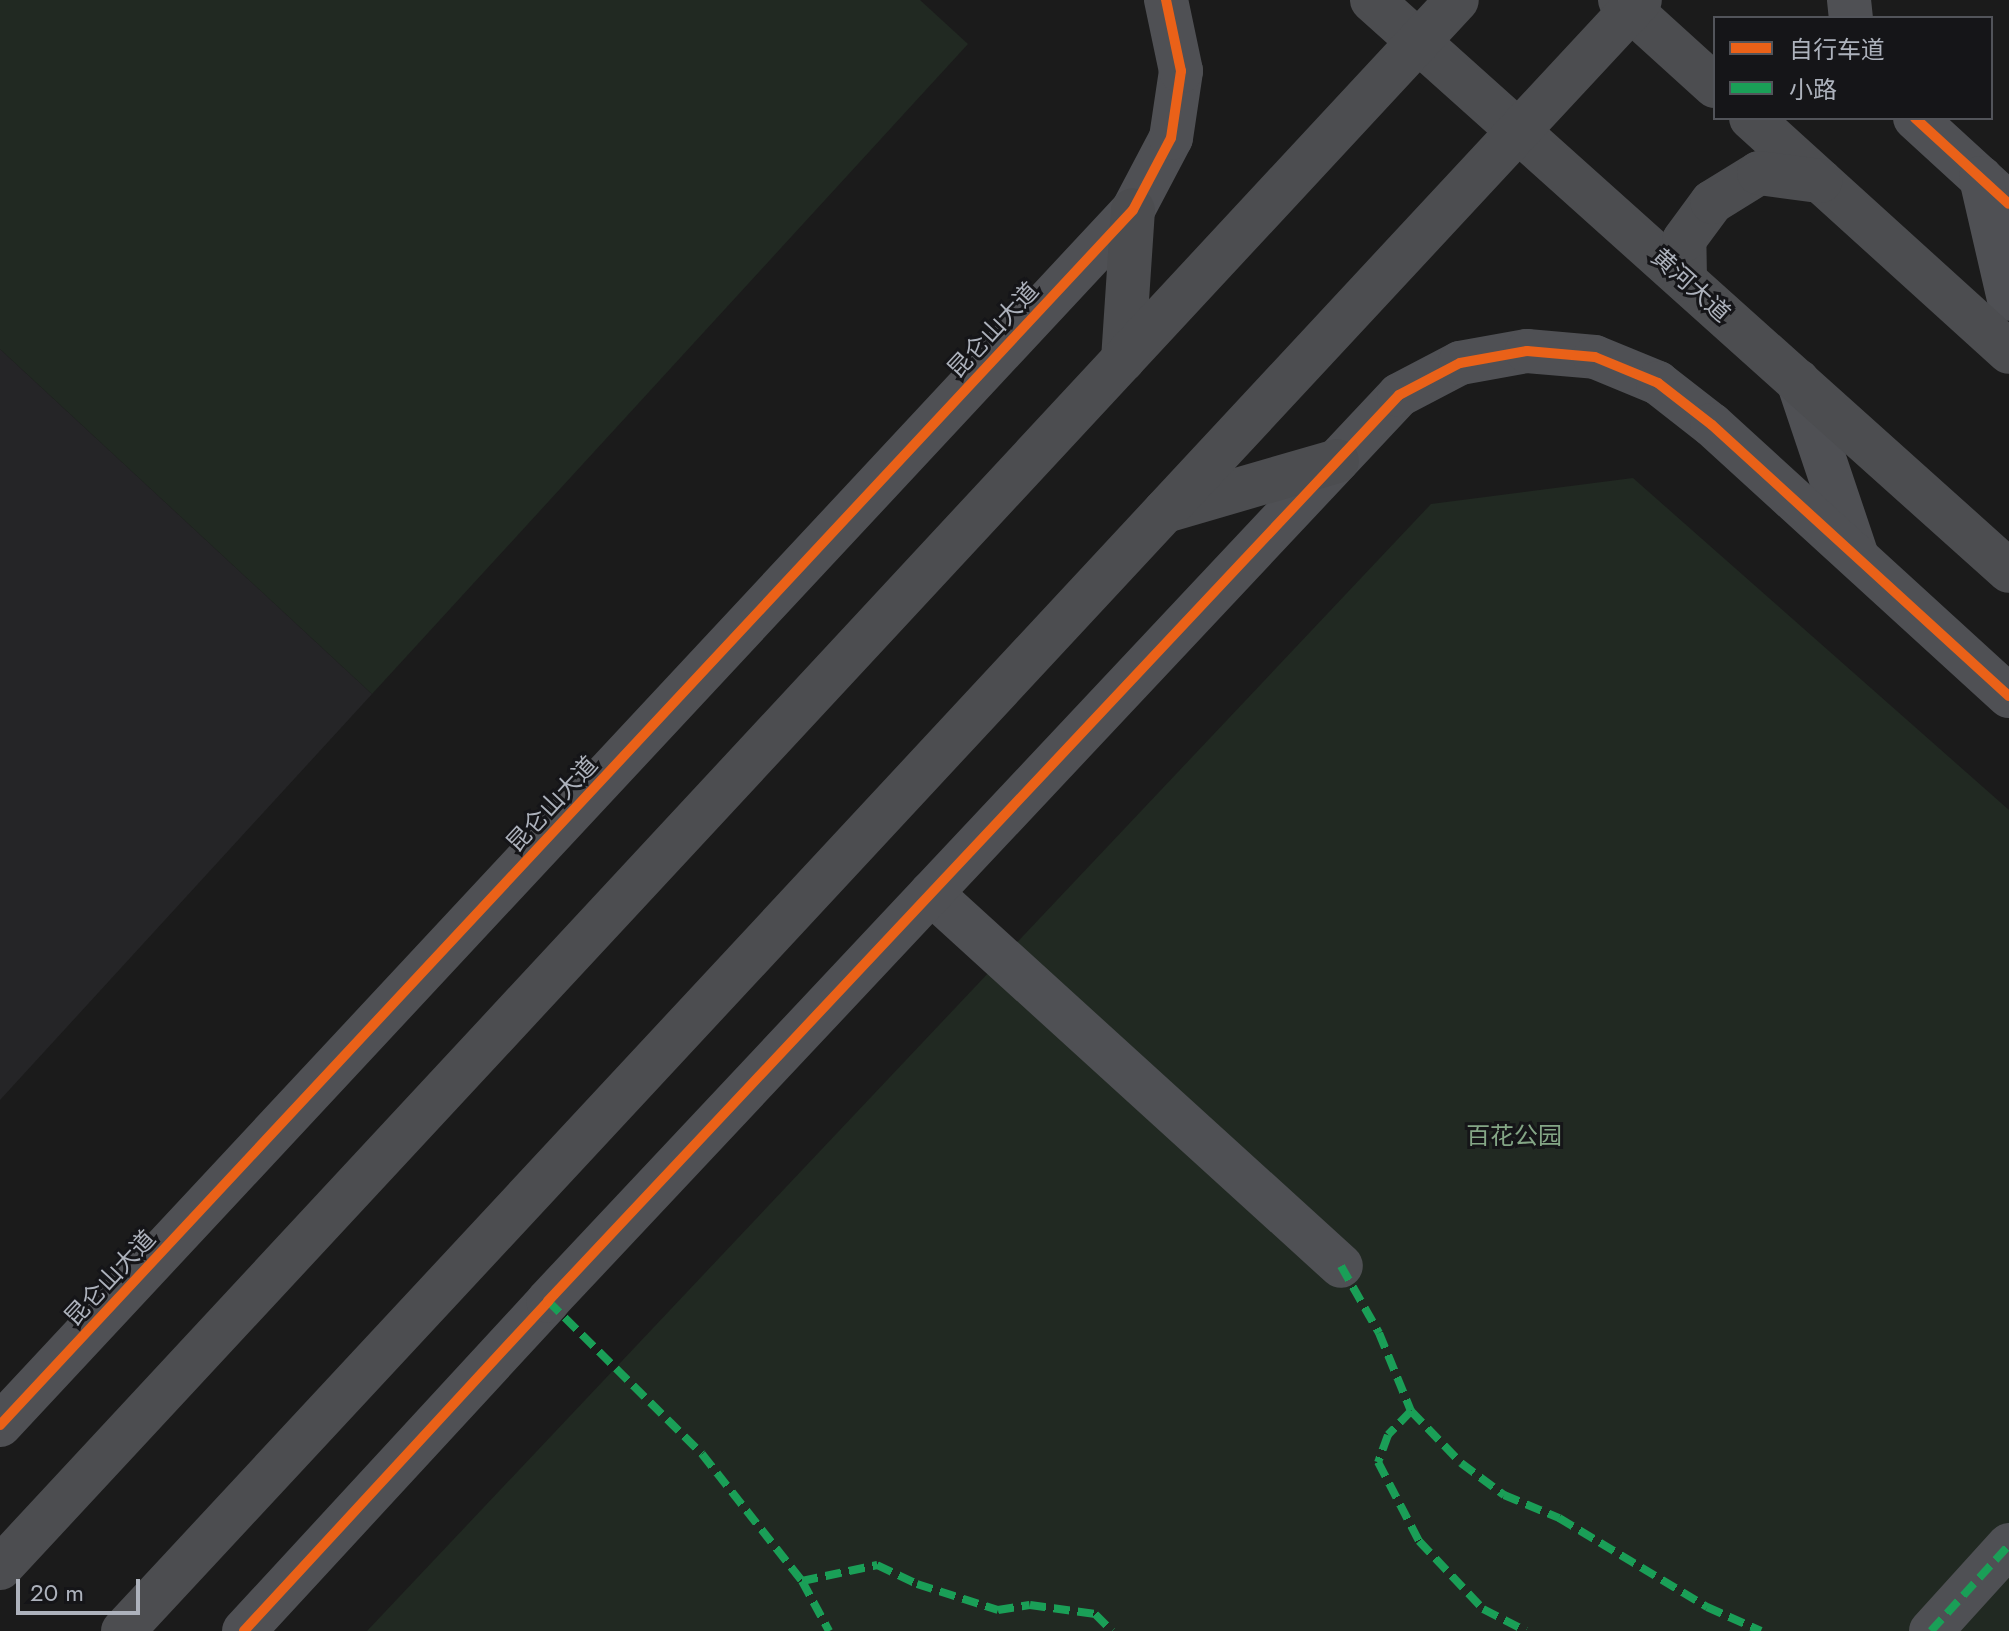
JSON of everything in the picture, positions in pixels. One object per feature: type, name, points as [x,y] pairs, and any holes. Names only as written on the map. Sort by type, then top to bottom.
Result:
[{"type":"main road","name":"黄河大道","points":[[1372,0],[2009,571]]},
{"type":"main road","points":[[0,1568],[1457,0]]},
{"type":"main road","points":[[123,1631],[1519,129],[1630,3],[1713,84]]},
{"type":"main road","points":[[1753,120],[2009,352]]},
{"type":"main road","points":[[1685,279],[1684,240],[1712,202],[1759,173],[1820,181]]},
{"type":"main road","points":[[1123,360],[1133,210]]},
{"type":"main road","points":[[1165,511],[1337,461]]},
{"type":"street","name":"昆仑山大道","points":[[0,1425],[1133,210],[1171,138],[1181,71],[1166,0]]},
{"type":"street","points":[[1917,120],[1995,191],[2009,299]]},
{"type":"street","points":[[244,1631],[1399,395],[1460,363],[1527,351],[1595,357],[1658,383],[1712,425],[2009,696]]},
{"type":"street","points":[[1798,381],[1857,556]]},
{"type":"street","points":[[931,893],[1341,1266]]},
{"type":"street","points":[[1931,1631],[2009,1545]]},
{"type":"shaded area","points":[[0,349],[372,694],[0,1100]]},
{"type":"green space","points":[[0,0],[920,0],[968,44],[372,694],[0,349]]},
{"type":"green space","name":"百花公园","points":[[1633,478],[2009,810],[2009,1631],[367,1631],[1431,504]]},
{"type":"marked path","points":[[1341,1266],[1379,1333],[1411,1411],[1461,1463],[1504,1495],[1559,1518],[1707,1607],[1761,1631]]},
{"type":"marked path","points":[[548,1301],[702,1454],[802,1581],[829,1631]]},
{"type":"marked path","points":[[1411,1411],[1388,1435],[1378,1462],[1419,1541],[1483,1609],[1526,1631]]},
{"type":"marked path","points":[[1931,1631],[2009,1545]]},
{"type":"marked path","points":[[802,1581],[877,1565],[917,1584],[998,1610],[1030,1605],[1095,1614],[1112,1631]]},
{"type":"cycle path","points":[[0,1425],[1133,210],[1171,138],[1181,71],[1166,0]]},
{"type":"cycle path","points":[[1917,120],[2009,204]]},
{"type":"cycle path","points":[[244,1631],[548,1301],[1399,395],[1460,363],[1527,351],[1595,357],[1658,383],[1712,425],[2009,696]]}]
